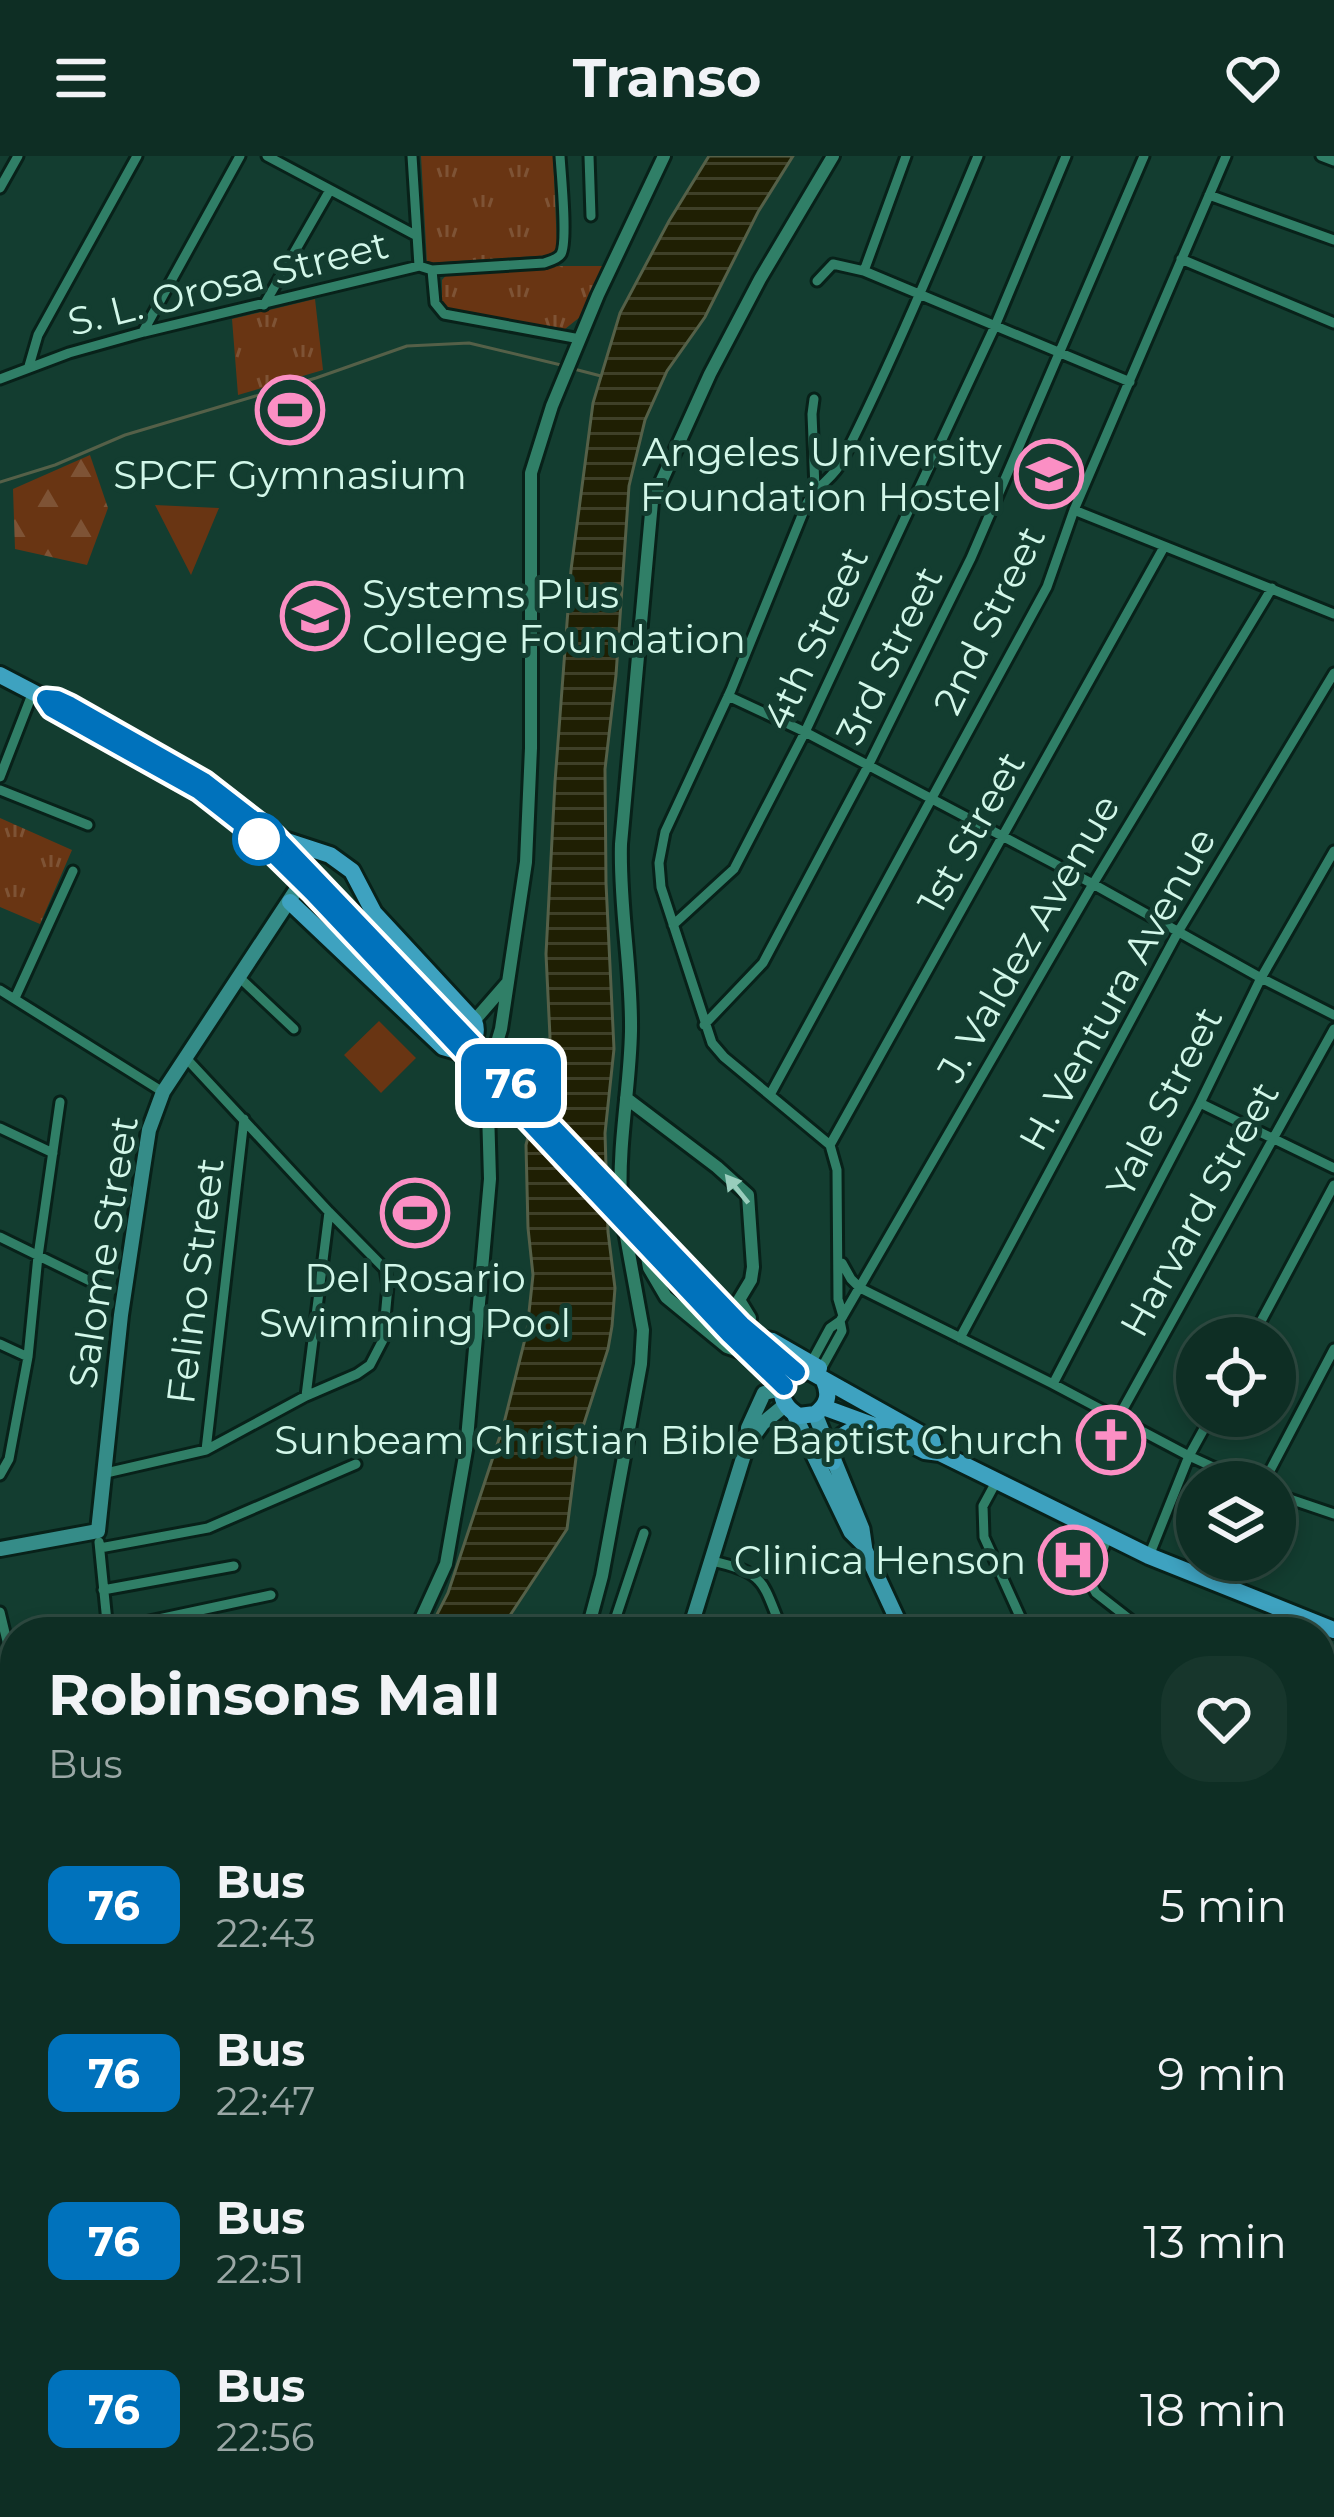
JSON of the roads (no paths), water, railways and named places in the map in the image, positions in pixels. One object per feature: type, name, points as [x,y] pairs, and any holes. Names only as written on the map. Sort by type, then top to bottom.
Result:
[{"type":"highway","points":[[0,675],[70,706],[176,765],[275,837],[745,1336],[800,1385],[828,1394],[819,1411]]},
{"type":"highway","points":[[40,696],[52,708],[199,790],[250,830],[302,881],[325,894]]},
{"type":"highway","points":[[275,837],[330,855],[356,875],[374,913],[474,1021],[476,1036],[457,1052],[437,1043],[290,902]]},
{"type":"highway","points":[[325,894],[322,871],[326,864],[336,861],[346,866]]},
{"type":"highway","points":[[302,881],[301,897],[309,919]]},
{"type":"highway","points":[[800,1385],[867,1404],[932,1440],[934,1450]]},
{"type":"highway","points":[[800,1385],[805,1417],[819,1411],[875,1426],[925,1451],[934,1450],[1108,1537],[1284,1617]]},
{"type":"highway","points":[[833,1462],[840,1436],[875,1426]]},
{"type":"main road","name":"Salome Street","points":[[98,1531],[121,1315],[149,1130],[163,1092],[302,881]]},
{"type":"main road","points":[[694,1617],[747,1445],[748,1428],[764,1393],[800,1385],[851,1532],[862,1544],[896,1617]]},
{"type":"main road","points":[[819,1411],[833,1462],[862,1529],[862,1544]]},
{"type":"main road","points":[[0,1549],[98,1531]]},
{"type":"street","points":[[0,188],[18,156]]},
{"type":"street","points":[[29,366],[38,335],[136,156]]},
{"type":"street","points":[[144,332],[240,156]]},
{"type":"street","points":[[267,156],[417,236]]},
{"type":"street","points":[[412,156],[418,266]]},
{"type":"street","points":[[432,270],[556,259],[564,236],[560,156]]},
{"type":"street","points":[[589,156],[591,216]]},
{"type":"street","points":[[422,1617],[446,1564],[466,1450],[490,1179],[489,1067],[502,1029],[526,862],[531,473],[577,346],[664,156]]},
{"type":"street","points":[[591,1617],[641,1364],[643,1330],[624,1234],[620,1184],[631,1012],[620,894],[652,502],[720,355],[833,156]]},
{"type":"street","points":[[864,271],[907,156]]},
{"type":"street","points":[[815,489],[840,467],[921,294],[978,156]]},
{"type":"street","name":"4th Street","points":[[673,925],[734,869],[805,732],[995,326],[1066,156]]},
{"type":"street","name":"3rd Street","points":[[704,1025],[763,963],[868,766],[971,558],[1144,156]]},
{"type":"street","name":"2nd Street","points":[[771,1093],[1047,587],[1074,510],[1226,156]]},
{"type":"street","points":[[1321,156],[1334,161]]},
{"type":"street","points":[[264,305],[330,190]]},
{"type":"street","points":[[1209,194],[1334,240]]},
{"type":"street","points":[[1181,259],[1334,323]]},
{"type":"street","points":[[817,280],[833,264],[864,271],[1130,382]]},
{"type":"street","name":"S. L. Orosa Street","points":[[0,379],[144,332],[418,266],[432,270],[436,308],[444,314],[577,346]]},
{"type":"street","points":[[814,399],[815,489],[665,832],[659,863],[661,887],[712,1043],[830,1145],[837,1170],[842,1318]]},
{"type":"street","points":[[1074,510],[1334,614]]},
{"type":"street","name":"1st Street","points":[[830,1145],[1164,547]]},
{"type":"street","name":"J. Valdez Avenue","points":[[800,1385],[842,1331],[842,1318],[1272,588]]},
{"type":"street","name":"H. Ventura Avenue","points":[[960,1338],[1178,932],[1334,674]]},
{"type":"street","points":[[0,778],[40,696]]},
{"type":"street","points":[[728,696],[1094,884],[1334,1015]]},
{"type":"street","points":[[0,790],[88,825]]},
{"type":"street","name":"Yale Street","points":[[1053,1384],[1261,978],[1334,851]]},
{"type":"street","points":[[15,998],[73,871]]},
{"type":"street","points":[[240,977],[294,1029]]},
{"type":"street","points":[[474,1021],[508,981]]},
{"type":"street","points":[[0,990],[163,1092]]},
{"type":"street","name":"Harvard Street","points":[[1118,1418],[1334,1029]]},
{"type":"street","points":[[457,1052],[487,1087]]},
{"type":"street","points":[[106,1473],[206,1450],[370,1365],[382,1340],[385,1269],[187,1058]]},
{"type":"street","points":[[620,1184],[643,1237],[649,1268],[666,1297],[727,1347],[745,1336],[750,1318],[739,1300],[752,1274],[748,1195],[626,1098]]},
{"type":"street","points":[[0,1475],[28,1357],[60,1102]]},
{"type":"street","points":[[1200,1103],[1334,1168]]},
{"type":"street","name":"Felino Street","points":[[206,1450],[244,1119]]},
{"type":"street","points":[[0,1128],[52,1154]]},
{"type":"street","points":[[1263,1317],[1334,1185]]},
{"type":"street","points":[[306,1396],[328,1212]]},
{"type":"street","points":[[624,1234],[636,1232],[643,1237]]},
{"type":"street","points":[[0,1238],[98,1285]]},
{"type":"street","points":[[839,1258],[860,1288],[1200,1461]]},
{"type":"street","points":[[0,1344],[28,1357]]},
{"type":"street","points":[[1275,1461],[1334,1349]]},
{"type":"street","points":[[1149,1556],[1199,1437]]},
{"type":"street","points":[[100,1548],[208,1528],[356,1464]]},
{"type":"street","points":[[996,1482],[983,1506],[984,1537],[1020,1617]]},
{"type":"street","points":[[1296,1500],[1334,1514]]},
{"type":"street","points":[[98,1531],[106,1617]]},
{"type":"street","points":[[615,1617],[644,1533]]},
{"type":"street","points":[[1108,1537],[1092,1586],[1127,1617]]},
{"type":"street","points":[[712,1561],[746,1568],[757,1576],[776,1617]]},
{"type":"street","points":[[104,1590],[234,1566]]},
{"type":"street","points":[[171,1617],[271,1595]]},
{"type":"street","points":[[678,2517],[688,2517]]},
{"type":"waterway","points":[[0,482],[125,435],[407,346],[469,343],[561,365]]},
{"type":"waterway","points":[[570,368],[601,376]]},
{"type":"place","name":"SPCF Gymnasium","points":[[290,410]]},
{"type":"place","name":"Angeles University Foundation Hostel","points":[[1049,474]]},
{"type":"place","name":"Systems Plus College Foundation","points":[[315,616]]},
{"type":"place","name":"Del Rosario Swimming Pool","points":[[415,1213]]},
{"type":"place","name":"Sunbeam Christian Bible Baptist Church","points":[[1111,1440]]},
{"type":"place","name":"Clinica Henson","points":[[1073,1560]]}]
